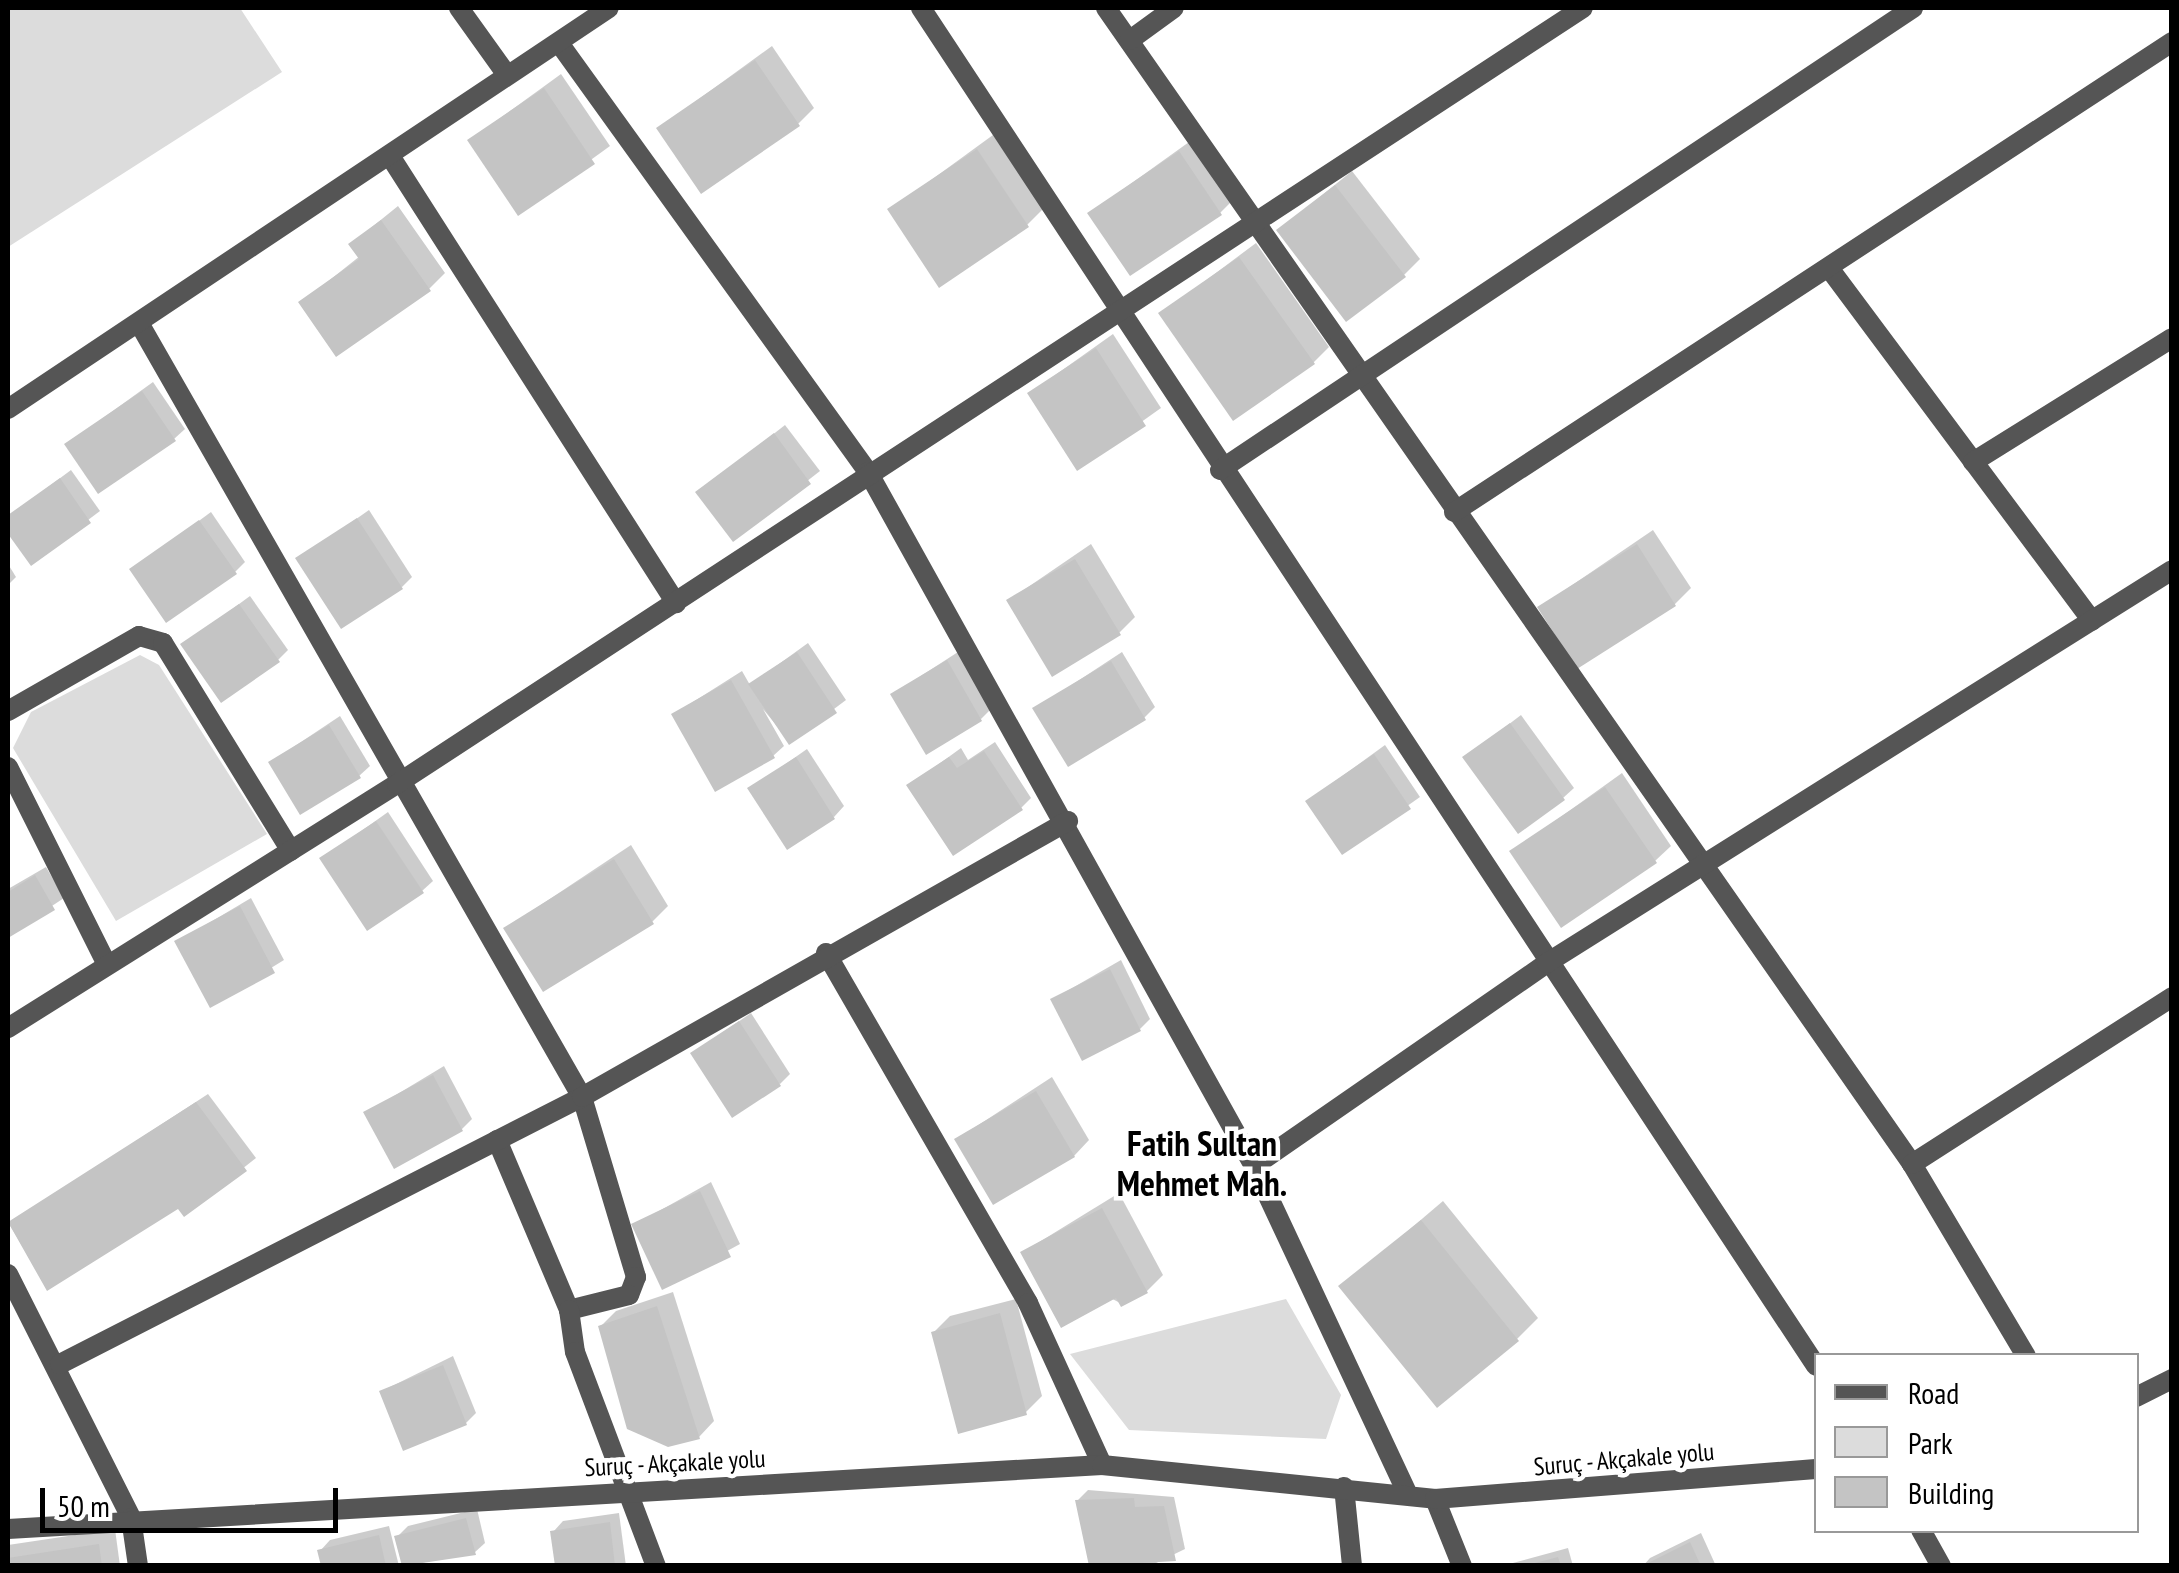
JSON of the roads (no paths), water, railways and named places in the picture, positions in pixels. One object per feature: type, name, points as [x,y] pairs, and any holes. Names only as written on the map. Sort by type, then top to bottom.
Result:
[{"type":"street","points":[[459,8],[507,75]]},
{"type":"street","points":[[8,409],[609,8]]},
{"type":"street","points":[[921,8],[1122,306],[1220,470],[1814,1363]]},
{"type":"street","points":[[1106,8],[1248,221],[1363,378],[1912,1164],[2024,1353]]},
{"type":"street","points":[[1130,40],[1174,8]]},
{"type":"street","points":[[8,1028],[397,784],[1248,221],[1583,8]]},
{"type":"street","points":[[1220,470],[1913,8]]},
{"type":"street","points":[[1454,512],[2172,42]]},
{"type":"street","points":[[560,43],[868,472],[1068,820],[1254,1166],[1406,1490]]},
{"type":"street","points":[[390,156],[676,602]]},
{"type":"street","points":[[1829,268],[2092,621]]},
{"type":"street","points":[[138,323],[397,784],[582,1097],[636,1277],[629,1294],[569,1310]]},
{"type":"street","points":[[1973,462],[2172,338]]},
{"type":"street","points":[[1254,1166],[1547,963],[1703,869],[2172,570]]},
{"type":"street","points":[[8,711],[139,636],[163,644],[290,851]]},
{"type":"street","points":[[8,767],[107,966]]},
{"type":"street","points":[[60,1364],[582,1097],[826,953],[1068,820]]},
{"type":"street","points":[[826,953],[1028,1303],[1102,1465]]},
{"type":"street","points":[[1912,1164],[2172,997]]},
{"type":"street","points":[[497,1140],[569,1310],[575,1352],[634,1490],[656,1566]]},
{"type":"street","points":[[8,1274],[60,1364],[131,1518],[138,1566]]},
{"type":"street","points":[[2139,1396],[2172,1379]]},
{"type":"street","name":"Suruç - Akçakale yolu","points":[[8,1529],[131,1518],[1102,1465],[1406,1490],[1434,1499],[1814,1469]]},
{"type":"street","points":[[1344,1487],[1352,1566]]},
{"type":"street","points":[[1434,1499],[1462,1566]]},
{"type":"street","points":[[1922,1533],[1940,1566]]},
{"type":"district","name":"Fatih Sultan Mehmet Mah.","points":[[1202,1163]]}]
